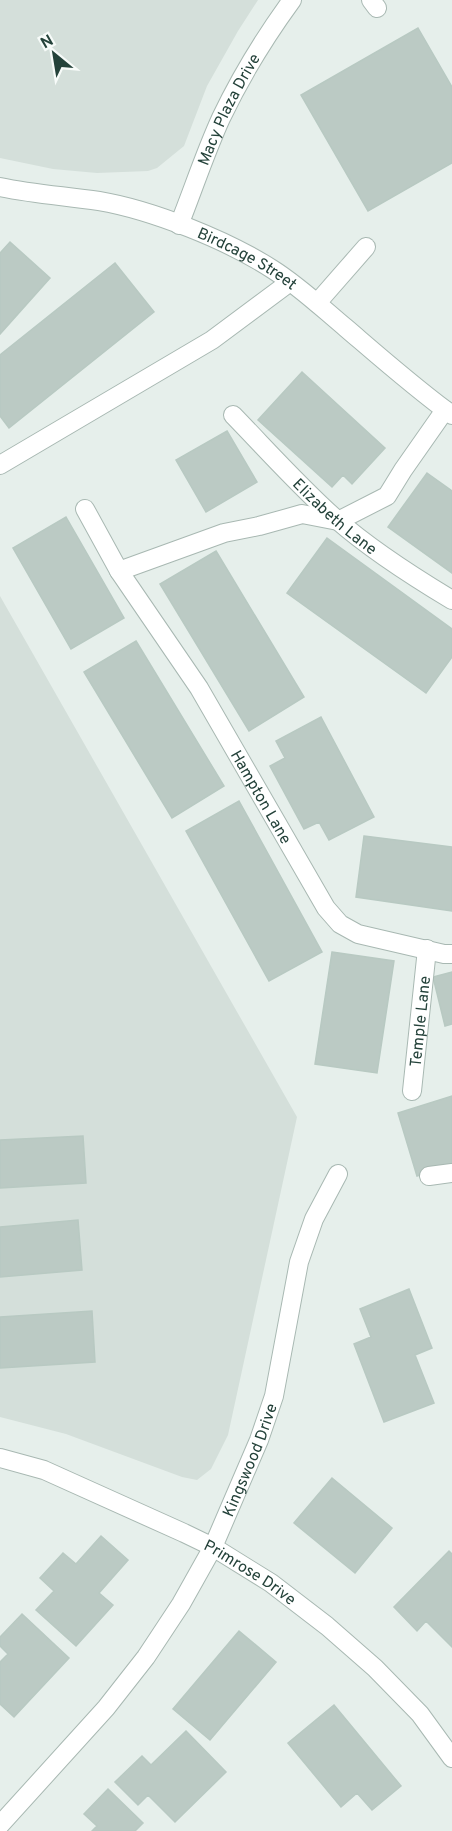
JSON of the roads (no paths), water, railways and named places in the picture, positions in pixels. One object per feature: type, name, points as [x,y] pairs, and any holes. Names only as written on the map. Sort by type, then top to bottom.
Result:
[{"type":"street","name":"Macy Plaza Drive","points":[[179,225],[220,120],[261,45],[292,0]]},
{"type":"street","name":"Birdcage Street","points":[[0,187],[27,193],[100,202],[148,214],[238,250],[290,282],[394,370],[448,412]]},
{"type":"street","points":[[317,303],[366,246]]},
{"type":"street","points":[[0,465],[212,340],[290,282]]},
{"type":"street","points":[[119,571],[224,533],[302,514],[338,520],[387,496],[403,470],[448,412]]},
{"type":"street","name":"Elizabeth Lane","points":[[233,415],[303,489],[338,520],[409,575],[452,600]]},
{"type":"street","name":"Hampton Lane","points":[[85,509],[119,571],[199,688],[326,908],[339,924],[358,934],[452,954]]},
{"type":"street","name":"Temple Lane","points":[[412,1092],[427,949]]},
{"type":"street","points":[[429,1176],[452,1173]]},
{"type":"street","name":"Kingswood Drive","points":[[0,1825],[106,1708],[133,1674],[181,1604],[213,1547],[260,1440],[274,1396],[299,1262],[314,1219],[338,1174]]},
{"type":"street","name":"Primrose Drive","points":[[0,1458],[44,1470],[213,1547],[271,1583],[327,1626],[375,1668],[420,1714],[452,1758]]}]
